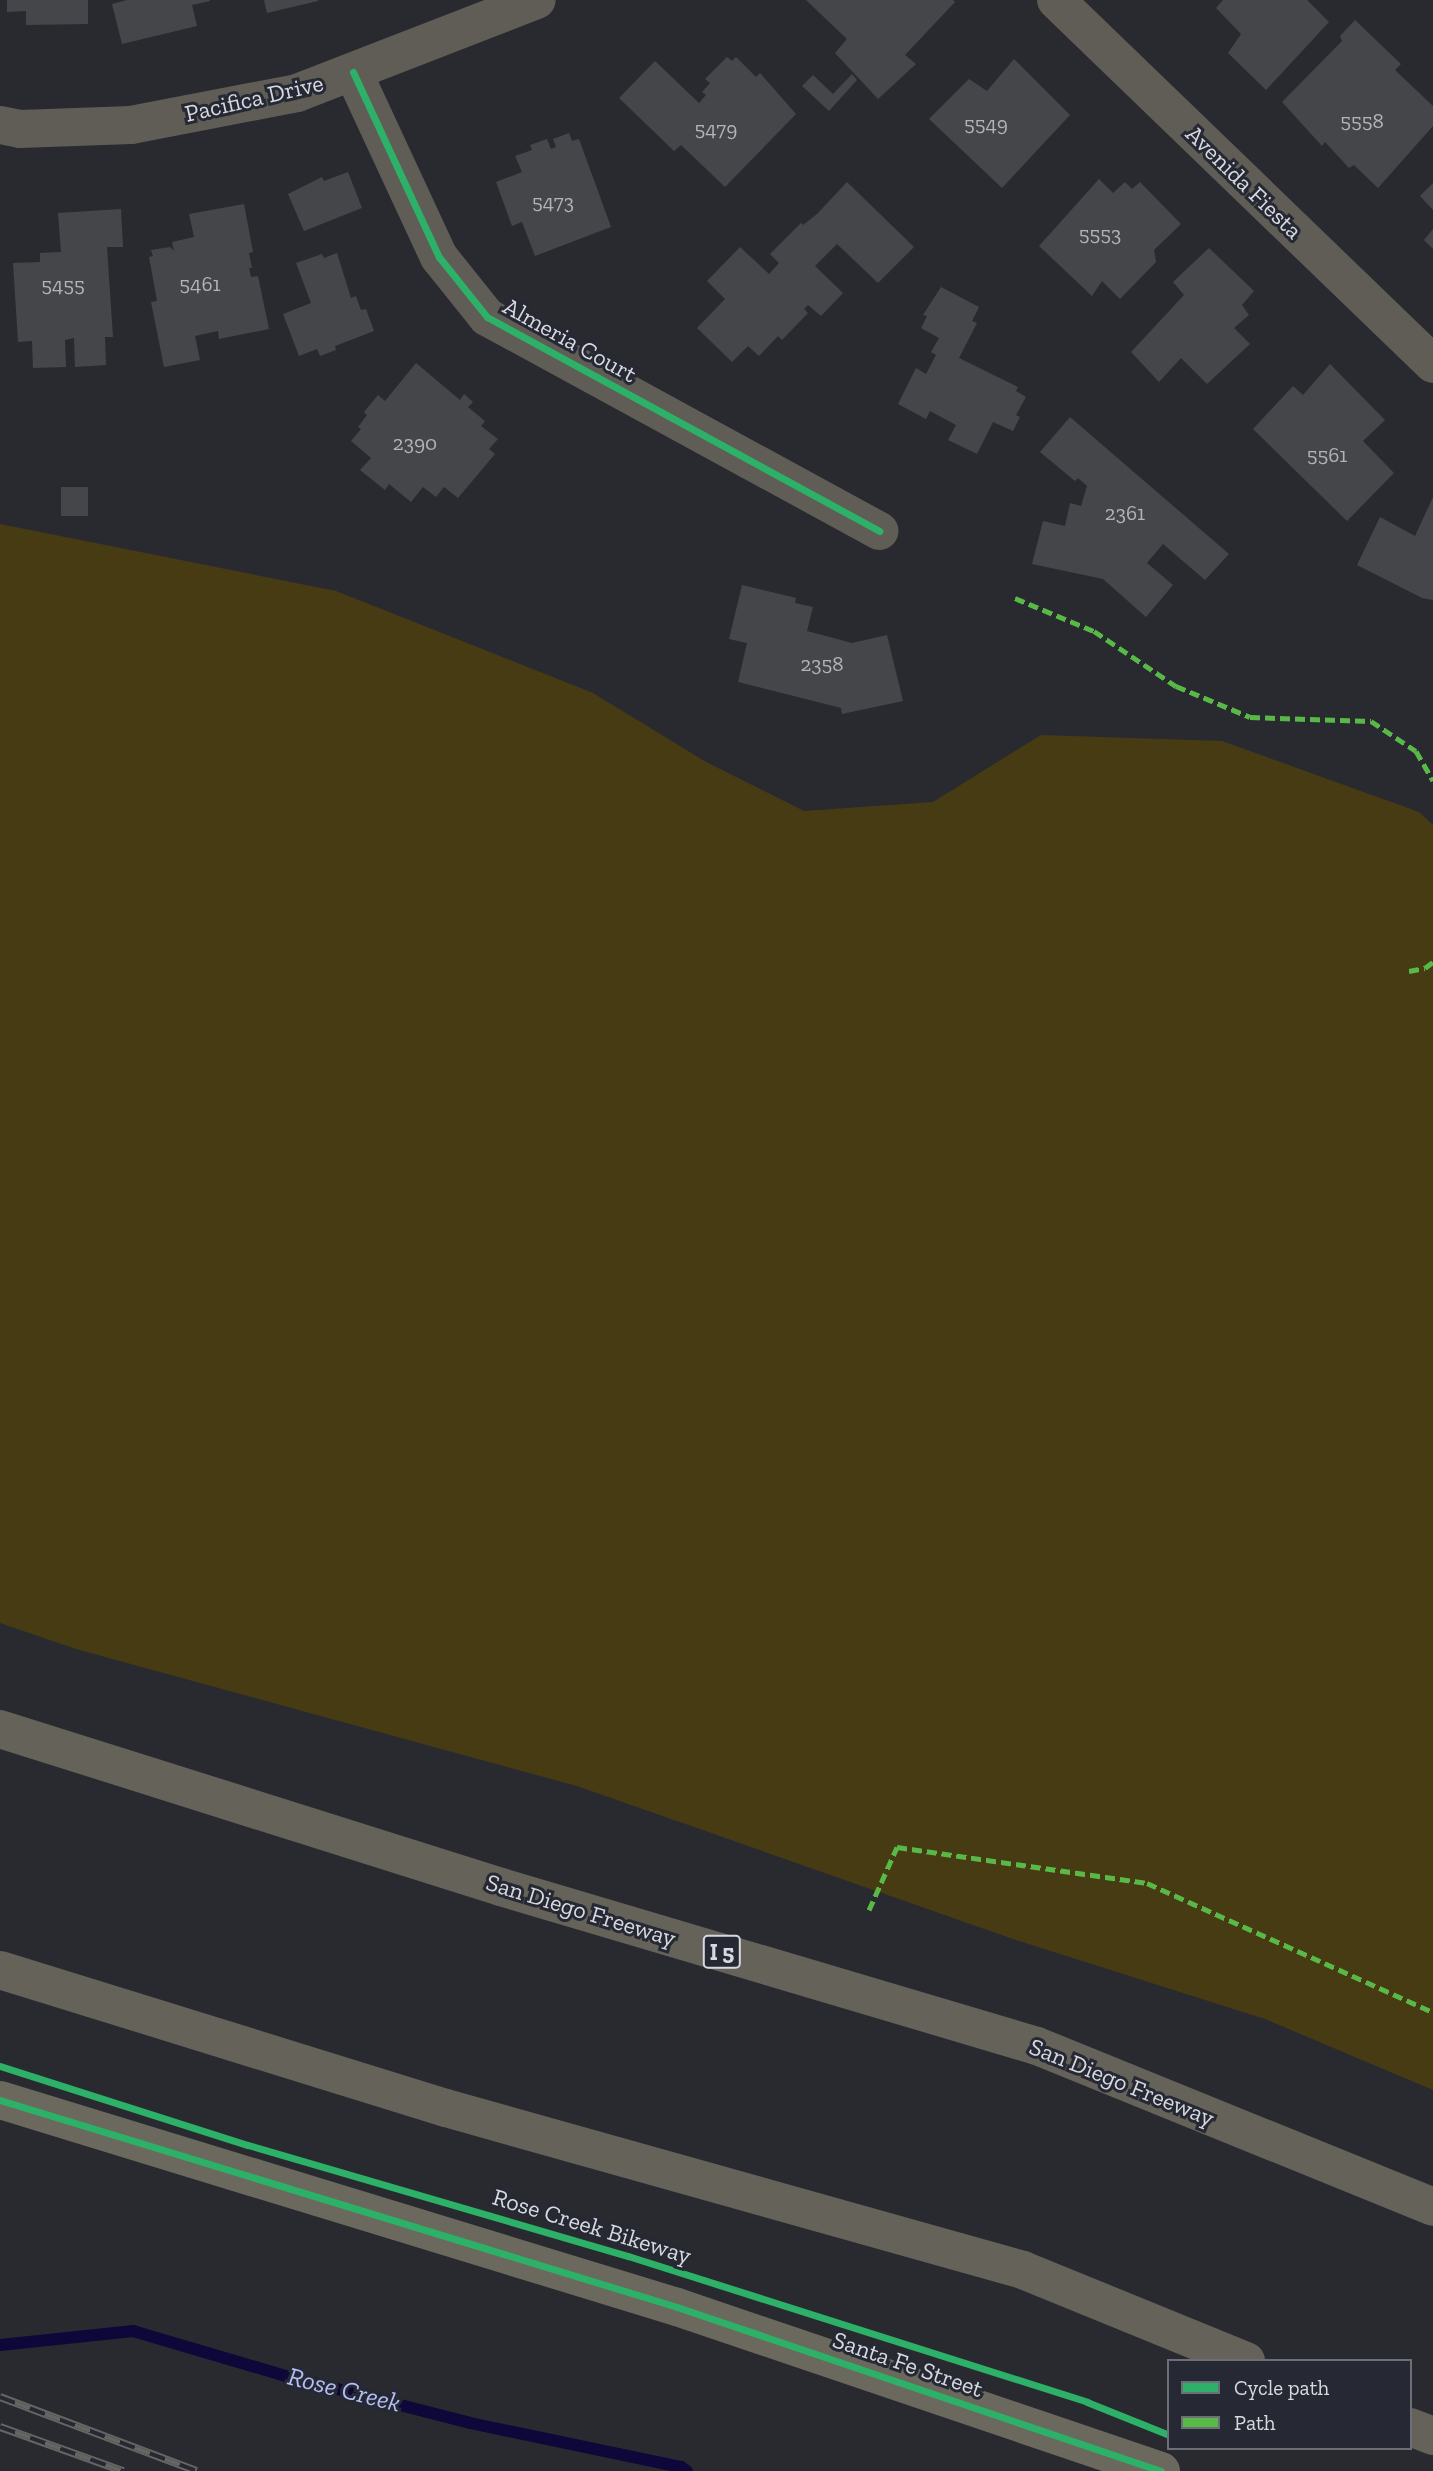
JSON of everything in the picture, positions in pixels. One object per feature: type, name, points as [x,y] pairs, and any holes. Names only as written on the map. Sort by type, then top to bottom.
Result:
[{"type":"highway","name":"San Diego Freeway","points":[[0,1729],[501,1886],[1037,2046],[1433,2207]]},
{"type":"highway","points":[[0,1970],[446,2108],[1023,2270],[1241,2359]]},
{"type":"highway","points":[[1412,2428],[1433,2436]]},
{"type":"street","name":"Pacifica Drive","points":[[0,125],[20,129],[131,125],[297,93],[537,0]]},
{"type":"street","name":"Avenida Fiesta","points":[[1056,0],[1433,364]]},
{"type":"street","name":"Almeria Court","points":[[353,72],[439,257],[487,317],[880,531]]},
{"type":"street","name":"Santa Fe Street","points":[[0,2100],[677,2307],[1161,2471]]},
{"type":"shaded area","points":[[0,524],[336,591],[593,693],[706,762],[804,811],[933,802],[1041,735],[1222,741],[1419,812],[1433,825],[1433,2090],[1265,2019],[1013,1939],[577,1786],[76,1649],[0,1623]]},
{"type":"building","points":[[7,0],[88,0],[88,24],[26,25],[26,11],[7,12]]},
{"type":"building","points":[[127,0],[210,1],[192,5],[197,26],[122,44],[112,4]]},
{"type":"building","points":[[264,0],[318,0],[318,1],[267,13]]},
{"type":"building","points":[[806,0],[955,2],[905,55],[916,64],[878,99],[835,53],[847,39]]},
{"type":"building","points":[[1223,0],[1307,0],[1329,22],[1266,90],[1228,53],[1241,34],[1216,8]]},
{"type":"building","points":[[1355,20],[1401,64],[1395,70],[1433,106],[1433,126],[1378,188],[1354,165],[1349,168],[1325,142],[1322,146],[1282,102],[1342,41],[1340,36]]},
{"type":"building","points":[[727,57],[732,61],[736,57],[756,77],[760,73],[796,114],[725,187],[681,145],[674,151],[619,98],[655,61],[699,103],[706,95],[702,92],[710,83],[705,79]]},
{"type":"building","points":[[1014,59],[1070,115],[1002,188],[929,119],[969,79],[987,91]]},
{"type":"building","points":[[852,74],[857,80],[829,111],[802,86],[813,75],[833,94]]},
{"type":"building","points":[[569,133],[572,141],[579,139],[611,227],[535,256],[522,222],[512,226],[496,182],[522,172],[515,156],[532,150],[530,145],[547,139],[551,149],[556,147],[553,139]]},
{"type":"building","points":[[348,172],[362,208],[304,231],[288,194],[322,177],[324,181]]},
{"type":"building","points":[[1099,179],[1113,193],[1125,182],[1132,189],[1140,182],[1181,224],[1154,250],[1156,262],[1120,299],[1102,281],[1092,296],[1039,246]]},
{"type":"building","points":[[847,182],[914,247],[878,283],[837,244],[815,266],[843,293],[821,316],[808,305],[804,309],[808,313],[782,340],[778,336],[759,356],[748,346],[732,362],[697,328],[725,299],[707,281],[740,247],[769,274],[779,263],[770,254],[801,223],[803,225],[817,214]]},
{"type":"building","points":[[1433,183],[1433,210],[1420,196]]},
{"type":"building","points":[[244,204],[253,252],[249,253],[252,268],[249,268],[251,277],[258,276],[269,329],[219,339],[218,331],[195,336],[200,360],[164,367],[151,302],[157,301],[149,257],[153,256],[151,250],[170,247],[174,251],[172,242],[194,237],[189,214]]},
{"type":"building","points":[[121,209],[123,247],[107,247],[113,337],[105,337],[106,365],[75,367],[74,338],[65,340],[66,367],[33,368],[32,341],[18,342],[13,263],[40,262],[40,253],[61,252],[58,213]]},
{"type":"building","points":[[1433,229],[1433,249],[1424,240]]},
{"type":"building","points":[[1209,248],[1254,291],[1242,305],[1249,315],[1234,328],[1250,344],[1207,384],[1181,358],[1159,382],[1131,352],[1184,295],[1173,282]]},
{"type":"building","points":[[337,253],[351,298],[356,296],[361,310],[366,309],[374,331],[335,346],[336,350],[320,356],[317,349],[299,356],[283,314],[311,303],[296,263],[322,254],[324,258]]},
{"type":"building","points":[[941,287],[979,307],[972,321],[977,323],[959,358],[1018,387],[1016,391],[1026,397],[1016,415],[1020,417],[1013,431],[993,422],[977,454],[948,440],[956,425],[930,411],[926,419],[898,404],[916,368],[926,374],[936,355],[931,352],[939,338],[921,328],[927,316],[923,315]]},
{"type":"building","points":[[416,363],[460,400],[464,394],[473,402],[468,407],[485,421],[481,426],[498,439],[489,449],[495,454],[458,498],[444,487],[436,497],[423,487],[411,502],[389,484],[385,490],[360,470],[371,458],[351,441],[361,429],[358,427],[367,415],[364,412],[378,395],[385,401]]},
{"type":"building","points":[[1330,364],[1385,420],[1363,441],[1394,473],[1347,521],[1253,429],[1293,386],[1303,395]]},
{"type":"building","points":[[1070,417],[1229,554],[1205,580],[1163,544],[1147,563],[1173,585],[1146,617],[1103,579],[1032,564],[1043,521],[1065,526],[1070,503],[1081,506],[1087,486],[1078,478],[1075,481],[1040,452]]},
{"type":"building","points":[[61,487],[88,487],[88,516],[61,516]]},
{"type":"building","points":[[1433,497],[1433,600],[1422,598],[1357,565],[1380,517],[1415,536]]},
{"type":"building","points":[[742,585],[796,598],[795,603],[813,607],[807,631],[852,643],[887,635],[903,701],[842,714],[841,708],[738,682],[747,643],[729,639]]},
{"type":"waterway","name":"Rose Creek","points":[[0,2345],[133,2331],[286,2376],[470,2423],[681,2467],[687,2471]]},
{"type":"railway","points":[[0,2397],[197,2471]]},
{"type":"railway","points":[[0,2427],[123,2471]]},
{"type":"marked path","points":[[1015,598],[1094,631],[1176,686],[1250,717],[1371,721],[1416,751],[1433,780]]},
{"type":"marked path","points":[[1409,971],[1425,968],[1433,962]]},
{"type":"marked path","points":[[869,1910],[897,1847],[1147,1883],[1433,2012]]},
{"type":"cycle path","points":[[353,72],[439,257],[487,317],[880,531]]},
{"type":"cycle path","name":"Rose Creek Bikeway","points":[[0,2066],[248,2145],[628,2256],[1087,2402],[1167,2434]]},
{"type":"cycle path","points":[[0,2100],[677,2307],[1161,2471]]}]
